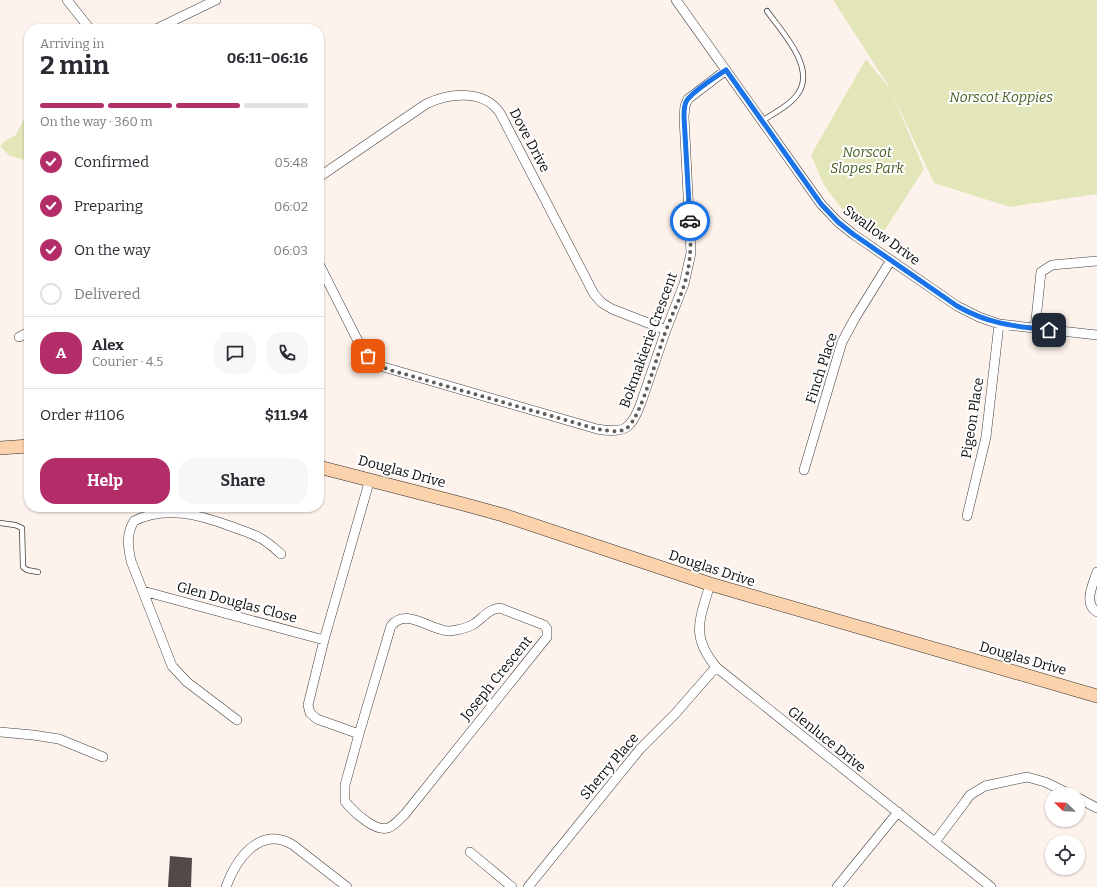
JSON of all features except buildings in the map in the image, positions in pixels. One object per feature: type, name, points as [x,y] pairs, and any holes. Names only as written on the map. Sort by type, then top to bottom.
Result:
[{"type":"street","points":[[67,0],[86,24]]},
{"type":"street","points":[[166,24],[216,0]]},
{"type":"street","name":"Swallow Drive","points":[[676,0],[821,204],[853,234],[957,306],[973,315],[999,324],[1097,335]]},
{"type":"street","name":"Bokmakierie Crescent","points":[[324,274],[361,347],[368,356],[380,366],[597,429],[619,431],[626,429],[633,420],[641,403],[688,270],[690,253],[684,117],[686,102],[691,95],[726,70]]},
{"type":"street","name":"Dove Drive","points":[[324,174],[426,104],[446,97],[457,96],[480,97],[487,100],[494,104],[500,113],[594,294],[602,303],[612,309],[666,330]]},
{"type":"street","name":"Finch Place","points":[[804,470],[842,342],[891,260]]},
{"type":"street","points":[[1035,329],[1041,272],[1052,265],[1097,261]]},
{"type":"street","name":"Pigeon Place","points":[[967,516],[986,437],[999,324]]},
{"type":"street","points":[[19,336],[24,334]]},
{"type":"street","points":[[0,448],[24,446]]},
{"type":"street","name":"Douglas Drive","points":[[324,468],[503,516],[710,584],[1097,696]]},
{"type":"street","points":[[359,734],[318,719],[313,716],[308,709],[308,705],[324,640],[370,480]]},
{"type":"street","points":[[237,720],[181,678],[176,671],[170,660],[131,561],[128,551],[128,537],[134,521],[151,514],[166,512],[190,514],[220,522],[261,538],[281,554]]},
{"type":"street","points":[[1097,572],[1089,600],[1092,608],[1097,612]]},
{"type":"street","name":"Glenluce Drive","points":[[710,584],[702,611],[699,629],[702,646],[716,667],[991,887]]},
{"type":"street","name":"Glen Douglas Close","points":[[143,591],[324,640]]},
{"type":"street","name":"Joseph Crescent","points":[[500,608],[544,625],[547,637],[405,814],[389,828],[383,829],[374,826],[353,811],[345,801],[346,785],[359,734],[389,632],[391,626],[396,621],[406,619],[416,620],[441,630],[450,631],[467,628],[491,610],[500,608]]},
{"type":"street","name":"Sherry Place","points":[[528,887],[640,748],[675,714],[716,667]]},
{"type":"street","points":[[0,732],[59,739],[103,757]]},
{"type":"street","points":[[935,842],[970,796],[985,786],[1027,777],[1045,782],[1055,787]]},
{"type":"street","points":[[1085,802],[1097,808]]},
{"type":"street","points":[[837,887],[898,812]]},
{"type":"street","points":[[226,887],[234,869],[241,859],[257,843],[264,840],[277,838],[293,845],[347,887]]},
{"type":"street","points":[[470,852],[512,887]]},
{"type":"lane","points":[[762,121],[791,101],[799,92],[803,82],[802,66],[797,53],[767,11]]},
{"type":"lane","points":[[0,523],[15,525],[22,528],[23,567],[27,570],[38,572]]},
{"type":"green space","name":"Norscot Koppies","points":[[833,0],[1097,0],[1097,194],[1010,207],[934,183],[888,85]]},
{"type":"green space","name":"Norscot Slopes Park","points":[[866,59],[890,89],[924,169],[881,236],[842,209],[824,185],[811,155]]},
{"type":"green space","points":[[24,119],[24,160],[10,156],[0,146],[6,140],[16,135]]},
{"type":"way so far","points":[[368,356],[380,366],[390,370],[597,429],[611,431],[626,429],[637,414],[666,330],[684,284],[688,270],[690,253],[690,221]]},
{"type":"route","points":[[690,221],[684,117],[685,106],[691,95],[726,70],[821,204],[838,222],[957,306],[973,315],[999,324],[1049,330]]}]
